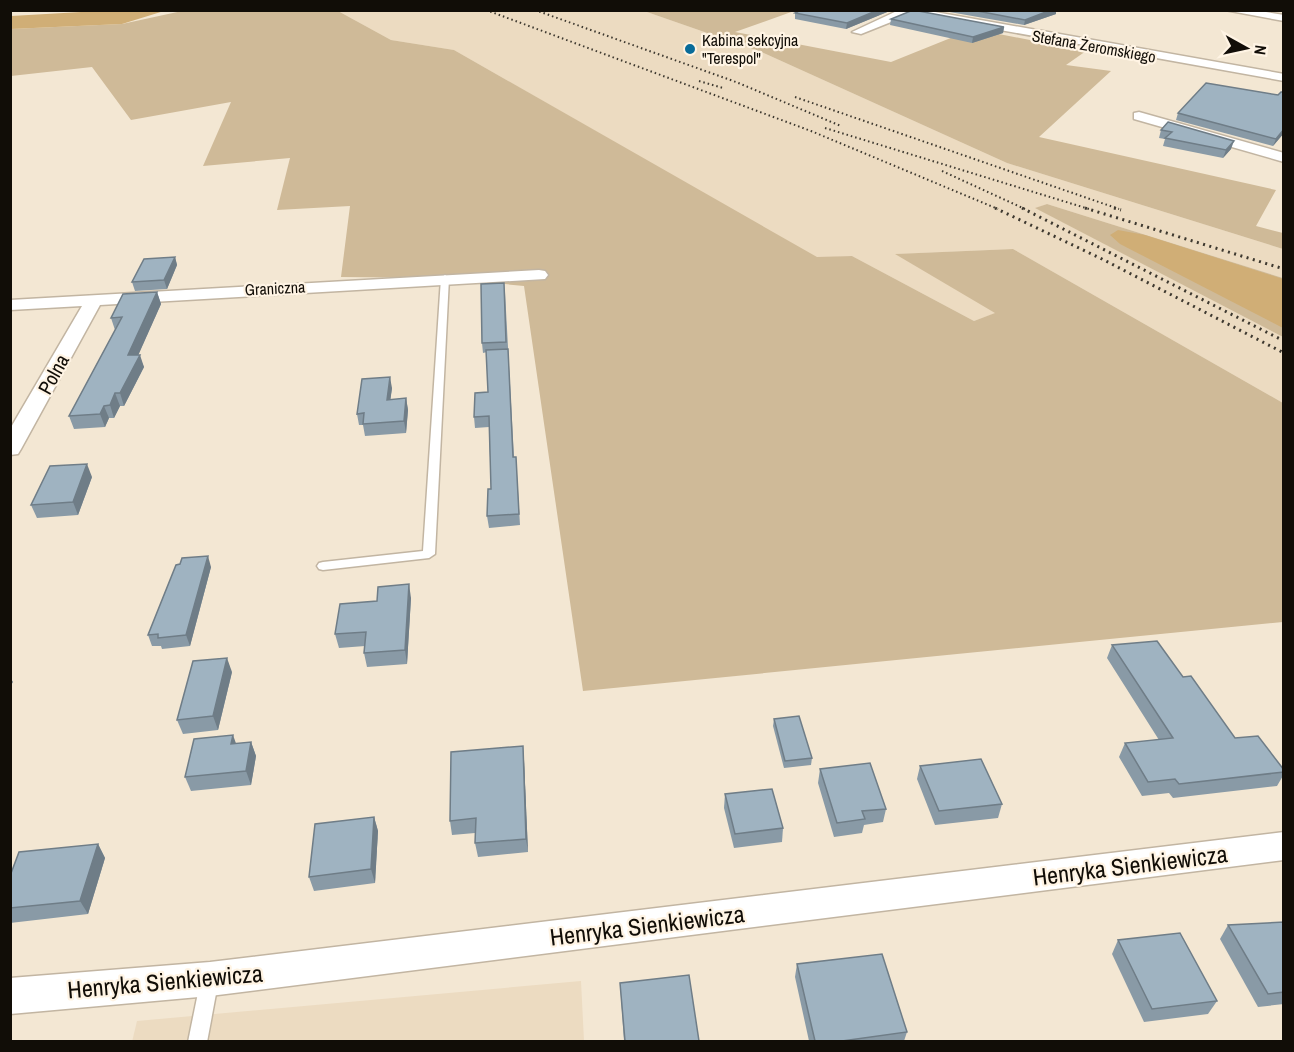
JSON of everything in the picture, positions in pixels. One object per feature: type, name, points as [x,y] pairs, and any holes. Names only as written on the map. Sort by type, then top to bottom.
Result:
[{"type":"street","points":[[1230,10],[1284,18]]},
{"type":"street","points":[[857,32],[907,11]]},
{"type":"street","name":"Stefana Żeromskiego","points":[[907,11],[1284,78]]},
{"type":"street","points":[[1138,116],[1284,158]]},
{"type":"street","name":"Graniczna","points":[[10,305],[539,275]]},
{"type":"street","name":"Polna","points":[[10,449],[95,299]]},
{"type":"street","name":"Henryka Sienkiewicza","points":[[10,996],[210,979],[1284,846]]},
{"type":"lane","points":[[322,566],[429,554],[446,279]]},
{"type":"lane","points":[[197,1041],[210,979]]},
{"type":"shaded area","points":[[116,10],[164,11],[122,24],[11,29],[11,16]]},
{"type":"shaded area","points":[[182,11],[338,11],[391,40],[454,50],[817,257],[852,256],[974,321],[995,313],[895,254],[1013,249],[1283,403],[1283,622],[583,691],[524,286],[445,278],[341,277],[350,206],[277,210],[290,158],[203,166],[231,102],[131,120],[92,67],[11,76],[11,29],[122,24]]},
{"type":"shaded area","points":[[338,11],[644,11],[759,51],[1007,163],[1283,249],[1283,278],[1047,204],[1036,208],[1283,337],[1283,403],[1013,249],[896,254],[996,313],[974,321],[852,256],[817,258],[454,50],[391,40]]},
{"type":"shaded area","points":[[644,11],[794,11],[735,32],[891,62],[973,29],[1086,51],[1066,65],[1111,71],[1039,137],[1276,190],[1256,226],[1283,233],[1283,249],[1007,163],[759,51]]},
{"type":"shaded area","points":[[1047,204],[1283,278],[1283,337],[1035,208]]},
{"type":"shaded area","points":[[1118,230],[1145,235],[1283,279],[1283,328],[1120,244],[1110,235]]},
{"type":"shaded area","points":[[581,981],[584,1041],[132,1042],[137,1021]]},
{"type":"building","points":[[801,10],[878,10],[847,23],[795,13]]},
{"type":"building","points":[[913,10],[1004,27],[973,37],[891,19]]},
{"type":"building","points":[[972,10],[1051,10],[1025,20]]},
{"type":"building","points":[[1206,83],[1278,95],[1284,92],[1284,129],[1276,139],[1178,113]]},
{"type":"building","points":[[1168,122],[1234,141],[1226,150],[1165,138],[1172,132],[1161,130]]},
{"type":"building","points":[[175,257],[164,280],[132,282],[144,259]]},
{"type":"building","points":[[504,283],[506,342],[482,343],[481,284]]},
{"type":"building","points":[[157,292],[128,355],[140,355],[120,393],[115,393],[110,405],[104,406],[100,414],[69,416],[122,317],[111,318],[123,294]]},
{"type":"building","points":[[508,349],[513,457],[516,457],[519,514],[487,516],[488,489],[491,489],[489,416],[474,417],[475,393],[488,392],[486,350]]},
{"type":"building","points":[[390,377],[387,400],[406,398],[404,421],[363,424],[364,413],[357,414],[362,379]]},
{"type":"building","points":[[87,464],[73,502],[31,505],[50,466]]},
{"type":"building","points":[[208,556],[186,635],[158,638],[158,634],[148,635],[176,565],[180,564],[182,558]]},
{"type":"building","points":[[409,584],[405,650],[364,653],[366,632],[335,634],[340,604],[377,601],[378,587]]},
{"type":"building","points":[[1157,641],[1183,677],[1191,676],[1235,738],[1258,736],[1284,772],[1179,784],[1175,779],[1148,782],[1125,743],[1173,738],[1112,645]]},
{"type":"building","points":[[227,658],[213,716],[177,720],[193,661]]},
{"type":"building","points":[[799,716],[812,758],[785,761],[774,719]]},
{"type":"building","points":[[233,735],[231,744],[251,742],[246,771],[185,777],[194,739]]},
{"type":"building","points":[[523,746],[526,839],[475,843],[476,818],[450,821],[451,752]]},
{"type":"building","points":[[981,759],[1002,804],[939,811],[920,766]]},
{"type":"building","points":[[870,763],[886,809],[862,811],[865,819],[837,823],[820,769]]},
{"type":"building","points":[[772,789],[783,828],[735,834],[725,794]]},
{"type":"building","points":[[374,817],[371,869],[309,877],[315,824]]},
{"type":"building","points":[[98,844],[80,901],[10,908],[10,876],[19,852]]},
{"type":"building","points":[[1284,922],[1284,992],[1268,994],[1228,925]]},
{"type":"building","points":[[1180,933],[1217,1001],[1152,1009],[1118,940]]},
{"type":"building","points":[[882,954],[907,1032],[842,1041],[815,1041],[797,964]]},
{"type":"building","points":[[689,975],[699,1041],[625,1041],[620,983]]},
{"type":"railway","points":[[486,10],[811,131],[998,209]]},
{"type":"railway","points":[[535,10],[736,82],[841,126]]},
{"type":"railway","points":[[699,81],[723,88]]},
{"type":"railway","points":[[795,97],[1119,209]]},
{"type":"railway","points":[[825,128],[1089,209]]},
{"type":"railway","points":[[942,171],[1025,209]]},
{"type":"railway","points":[[995,208],[1102,259],[1284,353]]},
{"type":"railway","points":[[1022,208],[1284,341]]},
{"type":"railway","points":[[1085,208],[1284,269]]},
{"type":"railway","points":[[1114,208],[1121,210]]},
{"type":"place","name":"Kabina sekcyjna \"Terespol\"","points":[[690,49]]}]
